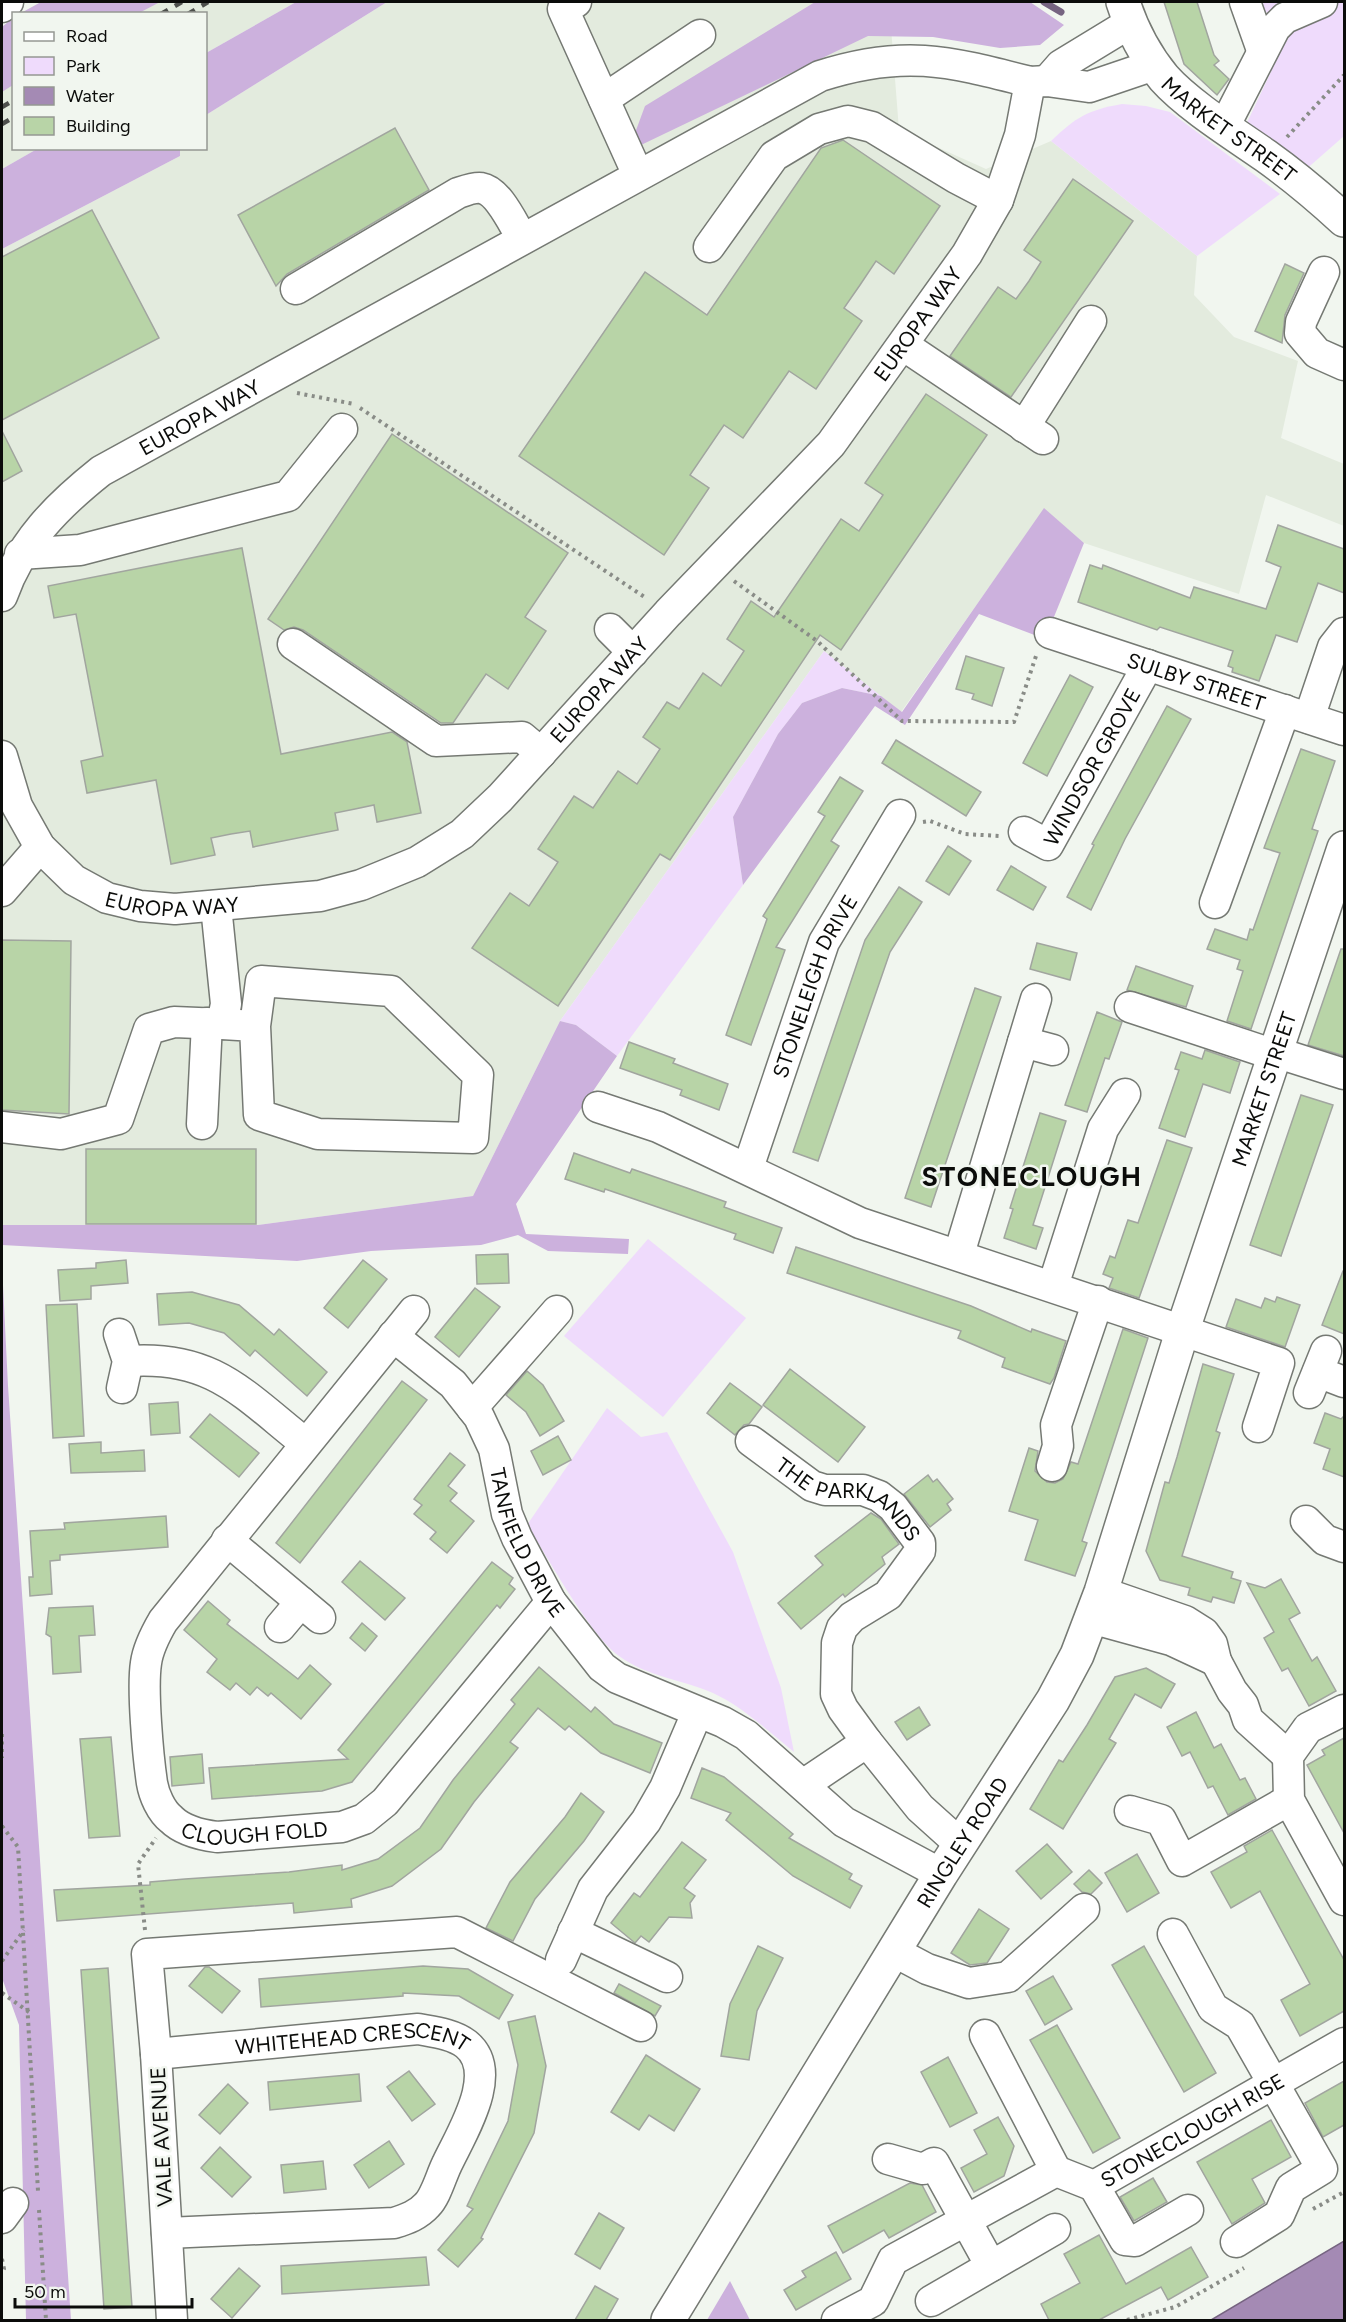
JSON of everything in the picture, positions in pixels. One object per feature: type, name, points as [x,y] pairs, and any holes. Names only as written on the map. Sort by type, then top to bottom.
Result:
[{"type":"main road","name":"MARKET STREET","points":[[1127,12],[1154,65],[1166,80],[1224,127],[1269,158],[1344,220]]},
{"type":"main road","name":"MARKET STREET","points":[[1183,1329],[1344,848]]},
{"type":"main road","name":"RINGLEY ROAD","points":[[668,2320],[893,1951],[1053,1700],[1077,1655],[1096,1605],[1183,1329]]},
{"type":"street","points":[[2,7],[8,2]]},
{"type":"street","points":[[576,2],[563,9],[638,175]]},
{"type":"street","points":[[1245,2],[1262,50]]},
{"type":"street","points":[[1224,127],[1275,28],[1285,18],[1322,2]]},
{"type":"street","points":[[1039,81],[1127,12]]},
{"type":"street","points":[[604,99],[700,35]]},
{"type":"street","name":"EUROPA WAY","points":[[2,596],[20,554],[43,524],[71,495],[101,471],[259,382],[820,76],[855,65],[888,60],[930,60],[1068,86],[1089,87],[1154,65]]},
{"type":"street","name":"EUROPA WAY","points":[[2,756],[17,806],[40,847],[74,880],[107,898],[140,906],[175,909],[320,896],[361,885],[417,862],[462,834],[500,798],[668,613],[831,444],[967,254],[998,200],[1039,81]]},
{"type":"street","points":[[709,247],[774,156],[819,129],[848,121],[872,127],[956,178],[998,200]]},
{"type":"street","points":[[296,289],[458,193],[470,190],[481,188],[493,195],[522,238]]},
{"type":"street","points":[[1324,272],[1301,322],[1299,333],[1317,353],[1344,365]]},
{"type":"street","points":[[903,345],[1034,433],[1091,321]]},
{"type":"street","points":[[20,554],[80,550],[288,496],[342,429]]},
{"type":"street","points":[[610,629],[633,652]]},
{"type":"street","name":"SULBY STREET","points":[[1050,633],[1344,730]]},
{"type":"street","points":[[1215,903],[1297,714],[1333,647],[1344,633]]},
{"type":"street","points":[[293,644],[436,741],[522,737],[541,753]]},
{"type":"street","name":"WINDSOR GROVE","points":[[1024,832],[1048,845],[1148,665]]},
{"type":"street","name":"STONELEIGH DRIVE","points":[[748,1168],[824,942],[901,816]]},
{"type":"street","points":[[2,891],[40,847]]},
{"type":"street","points":[[202,1124],[214,1023],[226,1004],[216,906]]},
{"type":"street","points":[[261,981],[391,991],[478,1076],[472,1138],[318,1134],[259,1115],[255,1026],[261,981]]},
{"type":"street","points":[[959,1254],[1036,999]]},
{"type":"street","points":[[1130,1007],[1344,1074]]},
{"type":"street","points":[[2,1127],[61,1134],[118,1119],[149,1029],[174,1022],[255,1026]]},
{"type":"street","points":[[1023,1042],[1053,1050]]},
{"type":"street","points":[[1053,1286],[1104,1129],[1125,1094]]},
{"type":"street","points":[[598,1107],[658,1127],[860,1223],[959,1254],[1279,1363],[1258,1427]]},
{"type":"street","points":[[1052,1466],[1058,1446],[1056,1425],[1098,1301]]},
{"type":"street","name":"CLOUGH FOLD","points":[[414,1311],[226,1540],[155,1634],[146,1663],[152,1785],[160,1805],[170,1819],[201,1835],[217,1837],[342,1827],[364,1820],[385,1802],[551,1602]]},
{"type":"street","points":[[472,1408],[558,1311]]},
{"type":"street","name":"TANFIELD DRIVE","points":[[393,1336],[453,1384],[480,1417],[494,1449],[507,1514],[551,1602],[602,1667],[617,1678],[723,1722],[746,1735],[844,1822],[941,1874]]},
{"type":"street","points":[[123,1361],[159,1359],[183,1363],[208,1371],[228,1382],[305,1443]]},
{"type":"street","name":"THE PARKLANDS","points":[[752,1442],[812,1486],[825,1490],[863,1490],[879,1496],[893,1507],[920,1543],[920,1551],[888,1594],[852,1617],[843,1628],[837,1643],[836,1694],[867,1742],[920,1808],[960,1844]]},
{"type":"street","points":[[1306,1521],[1325,1540],[1344,1547]]},
{"type":"street","points":[[226,1540],[311,1610],[280,1627]]},
{"type":"street","points":[[1096,1605],[1185,1621],[1204,1633],[1212,1644],[1216,1661],[1232,1691],[1243,1705],[1248,1720],[1294,1745]]},
{"type":"street","points":[[1344,1710],[1308,1728],[1294,1745],[1289,1800],[1344,1900]]},
{"type":"street","points":[[561,1960],[593,1889],[646,1821],[665,1788],[697,1713]]},
{"type":"street","points":[[802,1785],[867,1742]]},
{"type":"street","points":[[1130,1811],[1161,1820],[1182,1861],[1289,1800]]},
{"type":"street","points":[[893,1951],[927,1969],[969,1983],[1008,1977],[1084,1908]]},
{"type":"street","points":[[147,1954],[457,1932],[641,2026]]},
{"type":"street","points":[[573,1932],[667,1977]]},
{"type":"street","points":[[1173,1934],[1213,2008],[1240,2025],[1274,2083],[1333,2162],[1291,2188],[1279,2215],[1236,2242]]},
{"type":"street","name":"VALE AVENUE","points":[[147,1954],[156,2054],[172,2320]]},
{"type":"street","name":"WHITEHEAD CRESCENT","points":[[156,2054],[418,2029],[446,2034],[467,2045],[477,2061],[480,2081],[476,2103],[428,2204],[412,2217],[394,2223],[167,2233]]},
{"type":"street","points":[[837,2320],[873,2301],[893,2260],[1056,2171],[985,2035]]},
{"type":"street","name":"STONECLOUGH RISE","points":[[1056,2171],[1094,2186],[1344,2043]]},
{"type":"street","points":[[888,2158],[923,2169],[934,2163],[991,2266]]},
{"type":"street","points":[[1094,2186],[1125,2240],[1135,2241],[1188,2210]]},
{"type":"street","points":[[931,2301],[1055,2229]]},
{"type":"path","points":[[1269,158],[1344,75]]},
{"type":"path","points":[[259,382],[299,394],[350,401],[668,613]]},
{"type":"path","points":[[713,566],[817,641],[902,721],[1014,722],[1040,643],[1050,633]]},
{"type":"path","points":[[901,816],[930,820],[965,834],[1015,838],[1024,832]]},
{"type":"path","points":[[2,1734],[2,1758]]},
{"type":"path","points":[[147,1954],[138,1864],[170,1819]]},
{"type":"path","points":[[2,1826],[18,1846],[29,2012],[23,2206],[46,2320]]},
{"type":"path","points":[[2,1961],[24,1930]]},
{"type":"path","points":[[2,1993],[29,2012]]},
{"type":"path","points":[[2,2259],[4,2269],[2,2273]]},
{"type":"shaded area","points":[[41,2],[296,2],[207,52],[207,12],[24,12]]},
{"type":"shaded area","points":[[41,2],[160,2],[141,12],[23,12]]},
{"type":"shaded area","points":[[296,2],[387,2],[207,114],[207,52]]},
{"type":"shaded area","points":[[387,2],[889,2],[899,130],[986,169],[1051,141],[1197,256],[1194,295],[1234,337],[1298,361],[1281,438],[1344,464],[1344,526],[1266,495],[1239,594],[1084,543],[1044,509],[901,712],[824,651],[560,1021],[473,1196],[258,1225],[2,1225],[2,249],[180,156],[180,150],[207,150],[207,114]]},
{"type":"shaded area","points":[[815,2],[1030,2],[1064,25],[1040,45],[1000,48],[933,37],[868,36],[641,145],[635,133],[645,106]]},
{"type":"shaded area","points":[[12,19],[12,150],[35,150],[2,169],[2,27]]},
{"type":"shaded area","points":[[12,19],[12,86],[2,92],[2,27]]},
{"type":"shaded area","points":[[35,150],[180,150],[180,156],[2,249],[2,169]]},
{"type":"shaded area","points":[[1044,508],[1084,543],[1045,639],[979,614],[905,725],[875,706],[743,885],[733,817],[778,734],[802,703],[842,688],[881,696],[902,712]]},
{"type":"shaded area","points":[[560,1021],[576,1025],[617,1056],[516,1204],[526,1234],[629,1239],[628,1254],[548,1251],[518,1235],[481,1245],[371,1251],[297,1261],[2,1245],[2,1225],[258,1225],[473,1196]]},
{"type":"shaded area","points":[[2,1265],[8,1386],[71,2320],[26,2320],[19,2025],[2,1978]]},
{"type":"shaded area","points":[[730,2281],[750,2320],[707,2320]]},
{"type":"green space","points":[[1260,2],[1344,2],[1344,136],[1303,172],[1244,129],[1285,42]]},
{"type":"green space","points":[[1122,104],[1146,106],[1170,112],[1280,194],[1197,256],[1051,141],[1083,116]]},
{"type":"green space","points":[[824,651],[881,696],[842,688],[802,703],[778,734],[733,817],[743,885],[617,1056],[576,1025],[560,1021]]},
{"type":"green space","points":[[648,1239],[746,1318],[663,1417],[564,1336]]},
{"type":"green space","points":[[607,1408],[641,1437],[667,1432],[733,1552],[781,1688],[794,1752],[735,1705],[701,1688],[641,1669],[619,1656],[595,1631],[583,1614],[527,1525]]},
{"type":"water","points":[[1344,2241],[1344,2320],[1211,2320]]},
{"type":"building","points":[[1164,2],[1197,2],[1214,55],[1219,61],[1214,65],[1229,79],[1217,95],[1184,64]]},
{"type":"building","points":[[395,128],[429,190],[287,274],[276,286],[238,215]]},
{"type":"building","points":[[843,140],[940,206],[894,274],[876,261],[844,308],[862,321],[816,389],[789,371],[743,438],[724,425],[690,475],[709,488],[664,555],[519,456],[645,272],[707,315],[821,148]]},
{"type":"building","points":[[1073,179],[1133,221],[1011,397],[950,356],[998,287],[1016,299],[1029,281],[1041,262],[1024,250]]},
{"type":"building","points":[[92,210],[159,338],[2,420],[2,257]]},
{"type":"building","points":[[1285,264],[1304,273],[1285,315],[1282,343],[1255,331]]},
{"type":"building","points":[[926,394],[987,435],[841,650],[820,635],[670,860],[660,854],[558,1006],[472,948],[510,893],[529,906],[558,862],[538,849],[574,796],[593,808],[618,771],[637,784],[660,749],[643,737],[667,702],[679,709],[703,673],[721,686],[744,651],[727,639],[751,601],[774,617],[841,519],[859,531],[883,495],[865,483]]},
{"type":"building","points":[[2,431],[22,471],[2,482]]},
{"type":"building","points":[[392,434],[568,553],[525,617],[546,631],[508,689],[486,674],[453,723],[441,723],[303,630],[294,627],[284,630],[268,619]]},
{"type":"building","points":[[1278,525],[1344,549],[1344,593],[1318,583],[1297,642],[1276,635],[1259,681],[1232,672],[1233,668],[1228,666],[1233,651],[1160,627],[1157,630],[1078,602],[1090,565],[1102,569],[1103,565],[1190,598],[1194,587],[1266,609],[1281,567],[1266,561]]},
{"type":"building","points":[[242,548],[281,754],[392,732],[407,742],[421,813],[377,822],[374,805],[335,813],[338,830],[253,847],[250,831],[211,838],[215,855],[171,864],[156,780],[87,793],[81,761],[103,756],[76,614],[54,618],[48,586]]},
{"type":"building","points":[[966,656],[1004,668],[992,706],[972,699],[974,694],[956,689]]},
{"type":"building","points":[[1070,675],[1093,687],[1047,776],[1023,763]]},
{"type":"building","points":[[1167,706],[1191,719],[1125,839],[1091,910],[1067,897],[1094,845],[1092,844]]},
{"type":"building","points":[[896,740],[981,792],[966,816],[882,763]]},
{"type":"building","points":[[1301,749],[1335,761],[1312,829],[1318,831],[1251,1029],[1227,1021],[1243,971],[1237,969],[1240,960],[1207,949],[1215,929],[1247,940],[1250,929],[1253,930],[1280,853],[1264,848]]},
{"type":"building","points":[[840,777],[863,791],[831,841],[839,846],[776,947],[785,950],[751,1045],[726,1035],[767,919],[763,916],[825,816],[818,812]]},
{"type":"building","points":[[948,846],[971,861],[949,895],[926,881]]},
{"type":"building","points":[[1011,866],[1046,887],[1033,910],[997,890]]},
{"type":"building","points":[[899,887],[922,902],[890,952],[818,1161],[793,1152],[865,940]]},
{"type":"building","points":[[2,940],[71,941],[69,1114],[2,1110]]},
{"type":"building","points":[[1037,943],[1077,953],[1070,980],[1030,969]]},
{"type":"building","points":[[1341,949],[1344,949],[1344,1056],[1308,1045]]},
{"type":"building","points":[[1136,966],[1193,986],[1186,1007],[1127,990]]},
{"type":"building","points":[[975,988],[1001,997],[931,1207],[905,1198]]},
{"type":"building","points":[[1097,1012],[1122,1022],[1109,1059],[1105,1058],[1087,1112],[1065,1105]]},
{"type":"building","points":[[629,1042],[675,1059],[673,1063],[728,1084],[719,1110],[680,1095],[682,1090],[620,1068]]},
{"type":"building","points":[[1205,1050],[1240,1062],[1230,1093],[1203,1084],[1185,1137],[1159,1128],[1179,1070],[1175,1069],[1181,1052],[1202,1059]]},
{"type":"building","points":[[1301,1095],[1333,1105],[1281,1256],[1250,1245]]},
{"type":"building","points":[[1040,1113],[1066,1121],[1033,1225],[1043,1228],[1036,1249],[1004,1238],[1013,1209],[1010,1208]]},
{"type":"building","points":[[1167,1140],[1192,1148],[1139,1298],[1109,1288],[1113,1278],[1103,1274],[1110,1256],[1115,1258],[1128,1220],[1138,1223]]},
{"type":"building","points":[[86,1149],[256,1149],[256,1224],[86,1224]]},
{"type":"building","points":[[574,1153],[630,1173],[632,1169],[726,1202],[724,1207],[782,1228],[773,1253],[734,1239],[736,1234],[605,1189],[604,1192],[565,1179]]},
{"type":"building","points":[[796,1247],[971,1306],[1031,1332],[1032,1329],[1066,1341],[1054,1378],[1050,1384],[1002,1367],[1005,1358],[958,1338],[961,1331],[787,1273]]},
{"type":"building","points":[[508,1254],[509,1283],[477,1284],[476,1255]]},
{"type":"building","points":[[126,1260],[128,1283],[91,1286],[91,1299],[60,1301],[58,1270],[96,1268],[96,1263]]},
{"type":"building","points":[[363,1260],[387,1279],[348,1328],[324,1308]]},
{"type":"building","points":[[1344,1271],[1344,1334],[1322,1325]]},
{"type":"building","points":[[475,1288],[500,1307],[459,1357],[435,1337]]},
{"type":"building","points":[[192,1292],[239,1305],[274,1335],[279,1329],[327,1372],[307,1396],[255,1350],[250,1356],[224,1333],[189,1323],[159,1325],[157,1294]]},
{"type":"building","points":[[1277,1297],[1300,1305],[1285,1347],[1226,1327],[1236,1299],[1261,1308],[1265,1298],[1275,1302]]},
{"type":"building","points":[[77,1304],[84,1436],[53,1438],[46,1305]]},
{"type":"building","points":[[1123,1329],[1148,1338],[1082,1541],[1087,1543],[1075,1576],[1025,1560],[1038,1520],[1009,1511],[1029,1448],[1038,1451],[1035,1471],[1047,1482],[1055,1483],[1063,1479],[1071,1462],[1078,1464]]},
{"type":"building","points":[[1203,1364],[1234,1374],[1216,1431],[1220,1433],[1182,1556],[1233,1572],[1231,1578],[1241,1581],[1234,1603],[1213,1597],[1211,1602],[1188,1595],[1190,1588],[1160,1580],[1146,1551],[1165,1482],[1169,1483],[1177,1457]]},
{"type":"building","points":[[790,1369],[865,1427],[838,1462],[763,1405]]},
{"type":"building","points":[[527,1371],[543,1385],[564,1421],[540,1436],[526,1412],[506,1395]]},
{"type":"building","points":[[402,1381],[427,1400],[300,1563],[276,1543]]},
{"type":"building","points":[[730,1383],[762,1407],[749,1424],[744,1425],[735,1435],[707,1413]]},
{"type":"building","points":[[178,1402],[180,1433],[151,1435],[149,1404]]},
{"type":"building","points":[[1325,1413],[1341,1419],[1344,1416],[1344,1477],[1323,1469],[1330,1449],[1314,1443]]},
{"type":"building","points":[[210,1414],[259,1453],[239,1477],[190,1437]]},
{"type":"building","points":[[558,1436],[571,1460],[543,1475],[531,1451]]},
{"type":"building","points":[[101,1442],[101,1453],[144,1450],[145,1471],[71,1473],[69,1444]]},
{"type":"building","points":[[450,1453],[465,1465],[448,1486],[457,1493],[450,1501],[474,1521],[447,1553],[430,1539],[436,1532],[414,1514],[422,1505],[414,1499]]},
{"type":"building","points":[[928,1475],[933,1482],[937,1479],[953,1499],[947,1504],[951,1510],[930,1527],[904,1494]]},
{"type":"building","points":[[871,1513],[881,1519],[899,1544],[882,1557],[885,1564],[845,1597],[843,1594],[801,1629],[778,1603],[823,1565],[815,1556]]},
{"type":"building","points":[[166,1516],[168,1547],[60,1555],[60,1560],[50,1561],[52,1594],[30,1596],[29,1577],[33,1577],[30,1531],[65,1529],[64,1523]]},
{"type":"building","points":[[360,1561],[405,1598],[385,1620],[342,1582]]},
{"type":"building","points":[[492,1562],[513,1578],[509,1584],[515,1589],[500,1608],[497,1605],[352,1782],[322,1791],[212,1799],[209,1768],[348,1759],[338,1750]]},
{"type":"building","points":[[1281,1579],[1300,1613],[1289,1619],[1312,1661],[1317,1657],[1336,1691],[1309,1706],[1288,1668],[1282,1671],[1264,1638],[1274,1632],[1247,1583],[1265,1588]]},
{"type":"building","points":[[208,1601],[230,1620],[227,1624],[298,1679],[310,1665],[331,1684],[301,1719],[271,1693],[268,1696],[257,1687],[250,1695],[236,1683],[230,1690],[207,1672],[217,1659],[184,1630]]},
{"type":"building","points":[[93,1606],[95,1635],[79,1636],[81,1672],[53,1674],[51,1637],[46,1634],[49,1608]]},
{"type":"building","points":[[362,1623],[377,1636],[365,1651],[350,1638]]},
{"type":"building","points":[[539,1667],[591,1712],[595,1707],[614,1724],[662,1743],[650,1773],[601,1753],[569,1726],[565,1730],[538,1708],[510,1742],[518,1748],[474,1802],[441,1849],[392,1886],[351,1899],[352,1907],[294,1913],[293,1903],[57,1921],[54,1890],[150,1885],[150,1882],[289,1872],[342,1865],[342,1870],[378,1859],[420,1828],[453,1780],[515,1704],[511,1700]]},
{"type":"building","points":[[1146,1668],[1175,1684],[1161,1708],[1135,1694],[1109,1739],[1116,1743],[1063,1829],[1030,1809],[1059,1760],[1063,1762],[1087,1725],[1115,1677]]},
{"type":"building","points":[[919,1707],[930,1725],[907,1740],[895,1722]]},
{"type":"building","points":[[1196,1712],[1214,1748],[1221,1744],[1240,1780],[1245,1778],[1256,1799],[1228,1815],[1213,1786],[1208,1788],[1190,1752],[1182,1756],[1167,1727]]},
{"type":"building","points":[[111,1737],[120,1836],[89,1838],[80,1739]]},
{"type":"building","points":[[1344,1738],[1344,1833],[1307,1765],[1325,1755],[1322,1750]]},
{"type":"building","points":[[202,1754],[204,1783],[172,1786],[170,1757]]},
{"type":"building","points":[[702,1768],[724,1777],[793,1834],[789,1838],[852,1874],[849,1879],[862,1886],[850,1908],[793,1876],[726,1820],[731,1813],[691,1798]]},
{"type":"building","points":[[581,1793],[604,1812],[584,1841],[535,1899],[513,1941],[486,1928],[510,1882],[565,1817]]},
{"type":"building","points":[[1272,1830],[1344,1960],[1344,2011],[1300,2036],[1281,2000],[1310,1984],[1260,1891],[1231,1908],[1211,1872],[1247,1852],[1244,1846]]},
{"type":"building","points":[[682,1842],[706,1860],[684,1888],[695,1896],[690,1903],[692,1918],[669,1917],[649,1942],[641,1936],[635,1943],[611,1923],[634,1893],[640,1897]]},
{"type":"building","points":[[1047,1844],[1072,1872],[1041,1899],[1016,1871]]},
{"type":"building","points":[[1137,1854],[1159,1893],[1127,1912],[1105,1873]]},
{"type":"building","points":[[1089,1870],[1102,1883],[1091,1894],[1082,1892],[1074,1884]]},
{"type":"building","points":[[979,1909],[1009,1929],[987,1963],[970,1965],[951,1953]]},
{"type":"building","points":[[758,1946],[783,1958],[757,2011],[749,2060],[721,2056],[730,2004]]},
{"type":"building","points":[[1144,1946],[1216,2073],[1184,2092],[1112,1965]]},
{"type":"building","points":[[423,1966],[468,1969],[513,1995],[499,2019],[459,1996],[403,1993],[403,1996],[261,2007],[259,1979]]},
{"type":"building","points":[[205,1967],[209,1967],[240,1991],[222,2013],[189,1986]]},
{"type":"building","points":[[108,1968],[132,2307],[104,2309],[81,1970]]},
{"type":"building","points":[[1053,1976],[1072,2009],[1045,2025],[1026,1991]]},
{"type":"building","points":[[619,1984],[661,2006],[655,2016],[614,1993]]},
{"type":"building","points":[[535,2016],[546,2066],[534,2133],[481,2238],[483,2239],[458,2267],[438,2250],[473,2209],[467,2206],[508,2121],[518,2065],[508,2022]]},
{"type":"building","points":[[1057,2025],[1120,2138],[1093,2153],[1030,2040]]},
{"type":"building","points":[[646,2055],[700,2089],[674,2131],[649,2115],[639,2130],[611,2112]]},
{"type":"building","points":[[948,2057],[977,2113],[950,2127],[921,2072]]},
{"type":"building","points":[[409,2071],[435,2104],[412,2121],[387,2087]]},
{"type":"building","points":[[359,2074],[361,2101],[270,2110],[268,2082]]},
{"type":"building","points":[[1344,2081],[1344,2125],[1323,2137],[1305,2103]]},
{"type":"building","points":[[228,2084],[248,2103],[220,2134],[199,2115]]},
{"type":"building","points":[[998,2117],[1014,2146],[1004,2176],[974,2192],[961,2168],[987,2154],[974,2130]]},
{"type":"building","points":[[1271,2120],[1291,2157],[1252,2179],[1265,2203],[1232,2224],[1197,2162]]},
{"type":"building","points":[[389,2141],[404,2164],[369,2188],[354,2165]]},
{"type":"building","points":[[220,2147],[251,2177],[232,2197],[201,2168]]},
{"type":"building","points":[[323,2161],[326,2189],[284,2193],[281,2165]]},
{"type":"building","points":[[1153,2178],[1167,2202],[1134,2221],[1120,2197]]},
{"type":"building","points":[[910,2183],[922,2185],[936,2212],[889,2238],[884,2230],[843,2253],[828,2226]]},
{"type":"building","points":[[599,2213],[624,2228],[600,2269],[575,2254]]},
{"type":"building","points":[[1099,2235],[1126,2284],[1191,2247],[1208,2277],[1168,2300],[1161,2287],[1099,2320],[1049,2320],[1041,2304],[1080,2283],[1064,2254]]},
{"type":"building","points":[[836,2252],[851,2279],[796,2310],[784,2290],[806,2277],[802,2271]]},
{"type":"building","points":[[426,2257],[429,2285],[282,2294],[281,2266]]},
{"type":"building","points":[[239,2268],[260,2286],[232,2318],[211,2299]]},
{"type":"building","points":[[595,2286],[618,2299],[606,2320],[575,2320]]},
{"type":"waterway","points":[[1044,2],[1061,12]]},
{"type":"railway","points":[[164,12],[182,2]]},
{"type":"railway","points":[[191,12],[208,2]]},
{"type":"railway","points":[[2,107],[12,101]]},
{"type":"railway","points":[[2,124],[12,118]]},
{"type":"district","name":"STONECLOUGH","points":[[1032,1176]]}]
